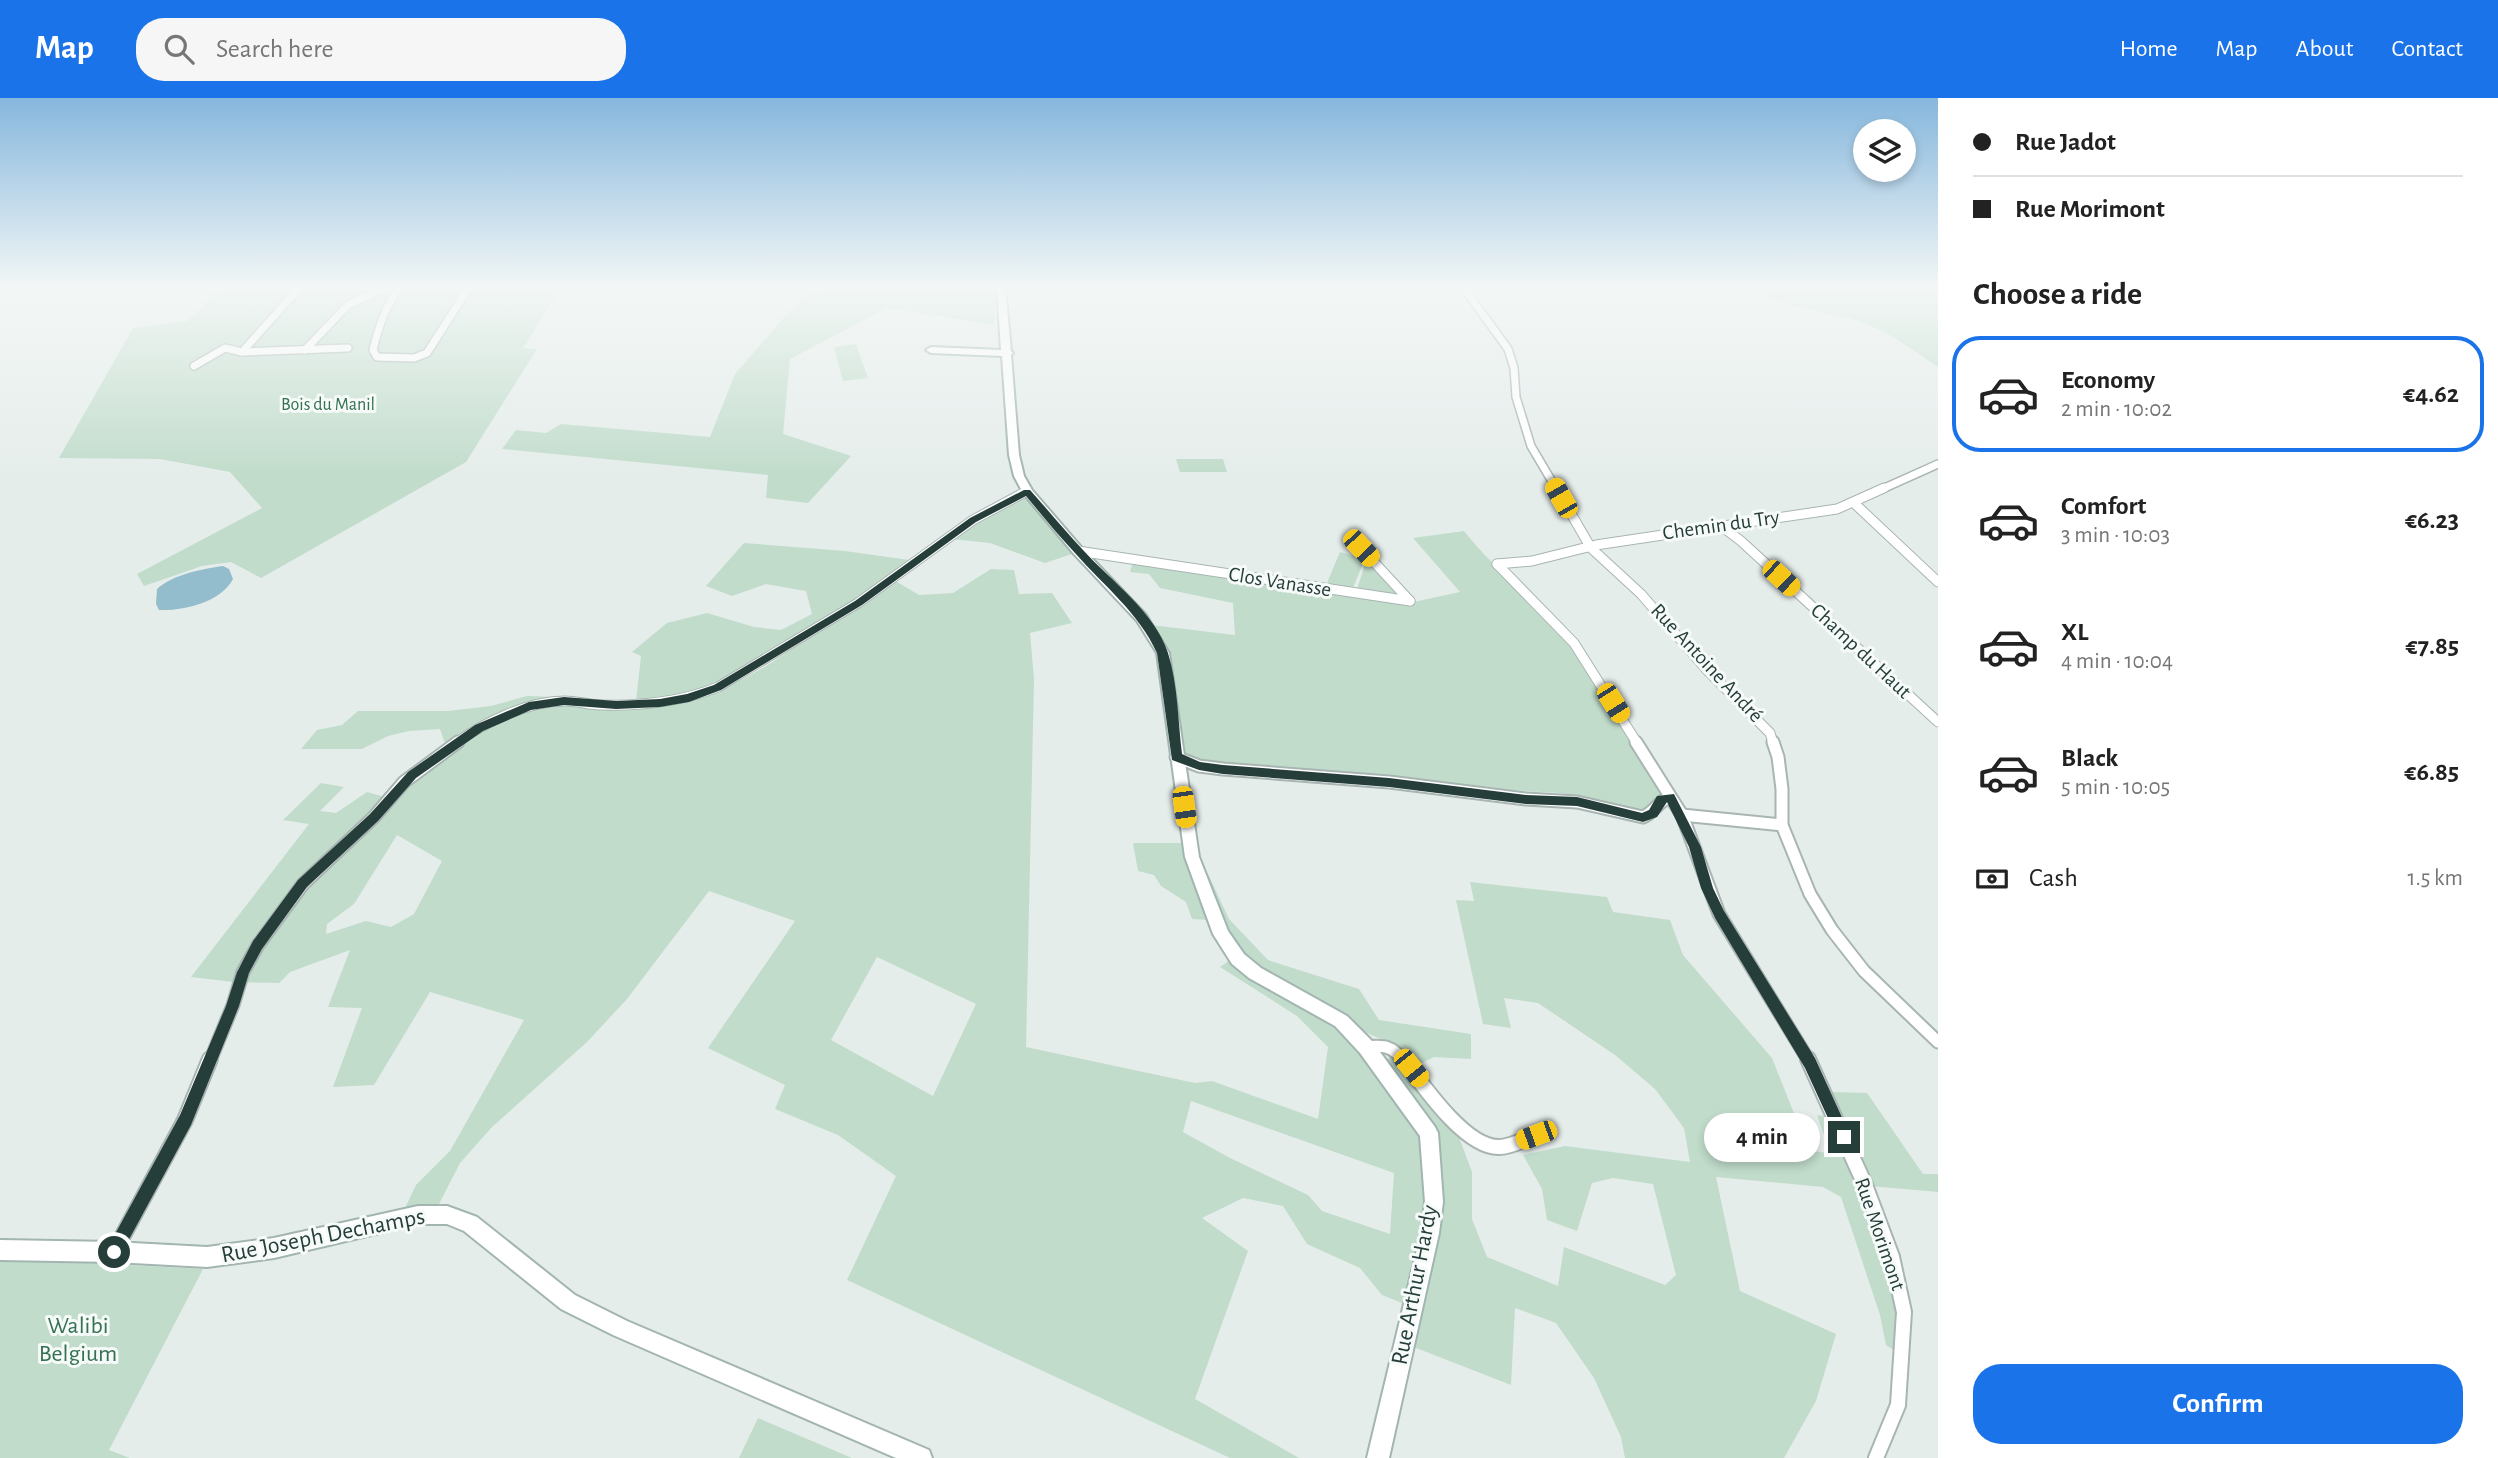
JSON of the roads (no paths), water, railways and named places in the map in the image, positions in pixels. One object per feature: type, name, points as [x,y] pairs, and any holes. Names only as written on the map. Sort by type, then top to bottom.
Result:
[{"type":"street","points":[[194,366],[221,350]]},
{"type":"street","points":[[235,350],[274,350]]},
{"type":"street","points":[[374,350],[374,356],[416,357],[427,350]]},
{"type":"street","points":[[943,350],[1008,353]]},
{"type":"street","name":"Rue Antoine André","points":[[1508,350],[1514,368],[1516,397],[1531,446],[1591,548],[1655,608],[1706,669],[1770,733],[1779,757],[1783,789],[1782,825],[1810,894],[1832,930],[1864,971],[1938,1042]]},
{"type":"street","name":"Rue Arthur Hardy","points":[[1008,353],[1014,454],[1018,476],[1027,491],[1078,551],[1142,618],[1156,639],[1165,664],[1192,857],[1221,934],[1238,958],[1255,973],[1341,1021],[1366,1047],[1429,1133],[1434,1202],[1430,1233],[1378,1458]]},
{"type":"street","name":"Chemin du Try","points":[[1497,564],[1532,561],[1608,542],[1837,509],[1938,464]]},
{"type":"street","points":[[114,1252],[186,1120],[233,1006],[243,972],[270,926],[311,874],[374,817],[404,782],[479,728],[517,710],[540,703],[660,703],[689,698],[718,687],[858,603],[973,520],[1027,491]]},
{"type":"street","points":[[1853,503],[1938,582]]},
{"type":"street","name":"Champ du Haut","points":[[1720,525],[1741,541],[1938,722]]},
{"type":"street","name":"Clos Vanasse","points":[[1078,551],[1410,601],[1361,548]]},
{"type":"street","name":"Rue Morimont","points":[[1497,564],[1574,642],[1682,815],[1719,914],[1810,1063],[1865,1185],[1892,1256],[1905,1312],[1902,1384],[1894,1420],[1876,1458]]},
{"type":"street","points":[[1176,757],[1199,766],[1223,769],[1389,782],[1526,799],[1577,802],[1643,817],[1653,813],[1661,800],[1670,797]]},
{"type":"street","points":[[1682,815],[1782,825]]},
{"type":"street","points":[[1366,1047],[1384,1045],[1394,1049],[1458,1124],[1479,1142],[1499,1147],[1536,1135]]},
{"type":"street","name":"Rue Joseph Dechamps","points":[[0,1251],[114,1252],[207,1258],[274,1248],[418,1215],[447,1215],[470,1224],[568,1302],[620,1328],[921,1458]]},
{"type":"water","points":[[223,566],[229,569],[233,579],[220,594],[190,607],[159,610],[156,604],[157,589],[164,584],[188,573]]},
{"type":"park label","name":"Bois du Manil","points":[[328,405]]},
{"type":"park label","name":"Walibi Belgium","points":[[78,1340]]}]
